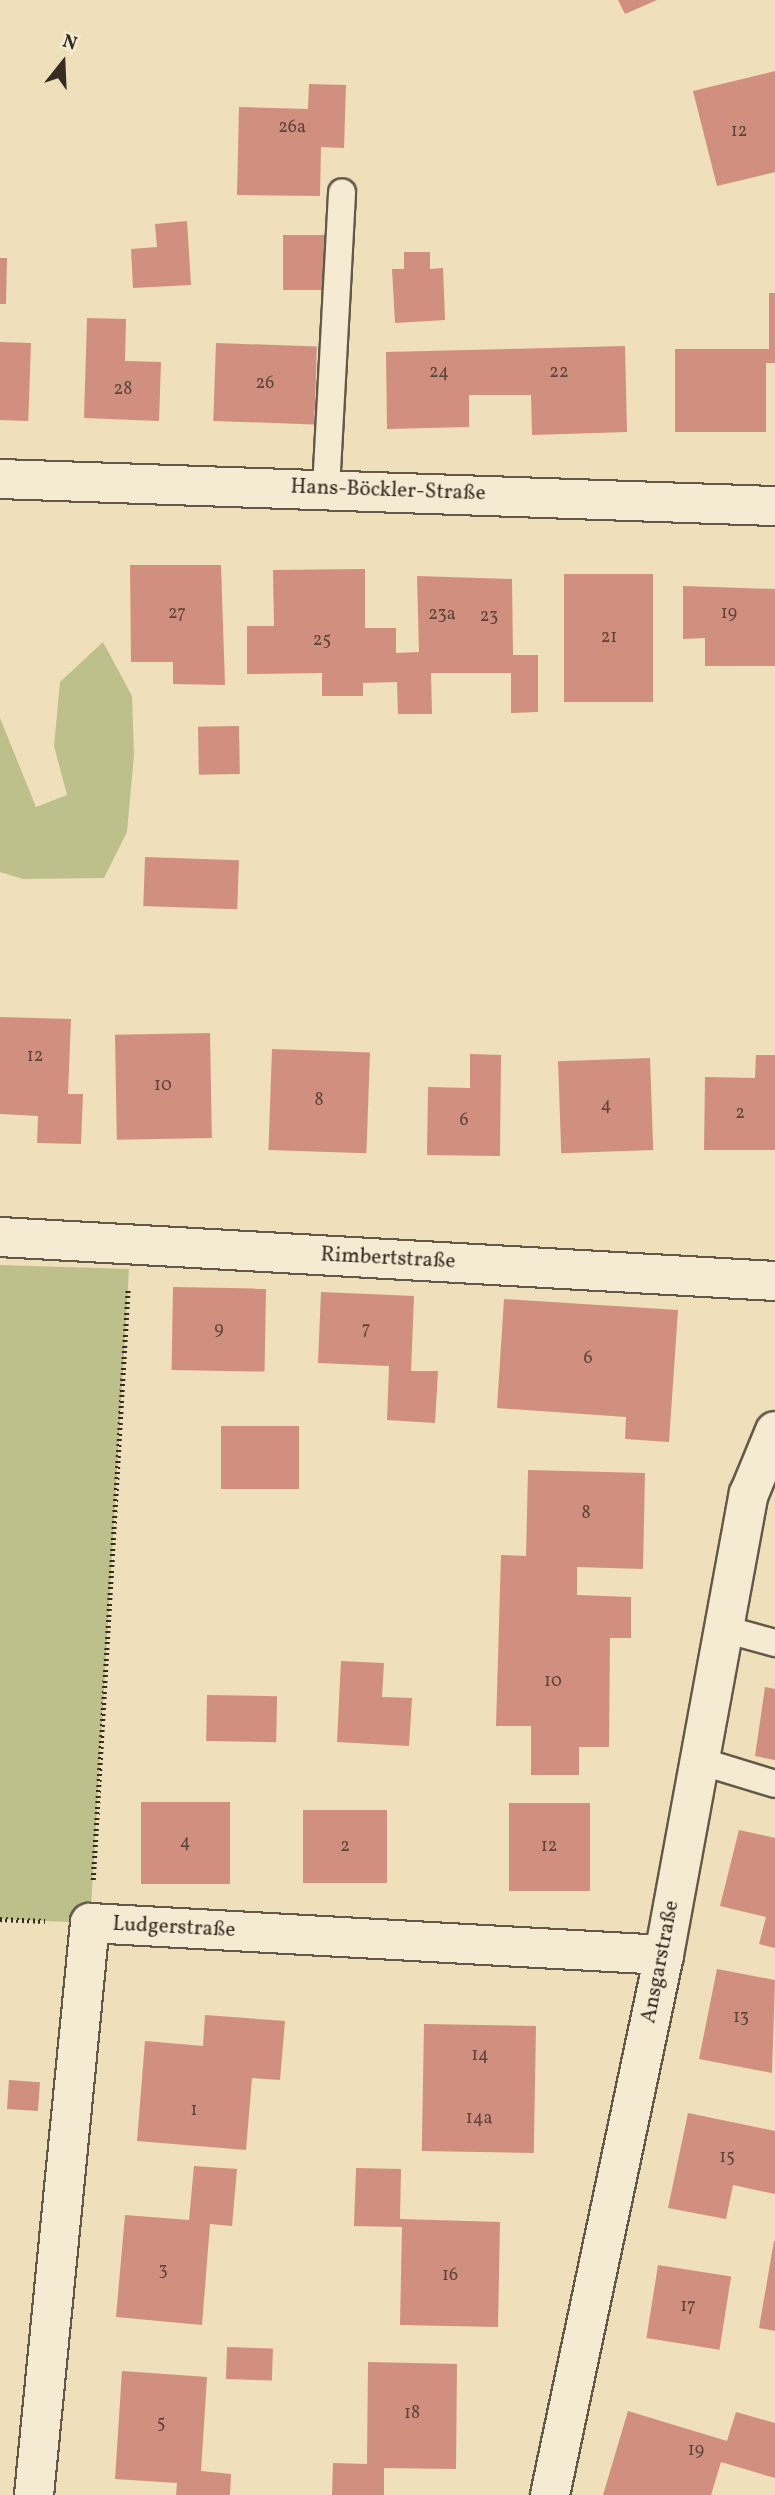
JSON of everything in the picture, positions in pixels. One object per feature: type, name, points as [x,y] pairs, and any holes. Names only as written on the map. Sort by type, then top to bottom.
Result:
[{"type":"street","name":"Hans-Böckler-Straße","points":[[0,480],[775,506]]},
{"type":"street","name":"Rimbertstraße","points":[[0,1237],[775,1281]]},
{"type":"street","name":"Ansgarstraße","points":[[550,2495],[664,1955],[750,1494],[775,1431]]},
{"type":"street","name":"Ludgerstraße","points":[[34,2495],[90,1923],[664,1955]]},
{"type":"lane","points":[[326,489],[342,192]]},
{"type":"lane","points":[[724,1629],[775,1643]]},
{"type":"lane","points":[[700,1761],[775,1784]]},
{"type":"path","points":[[0,1919],[90,1923],[131,1244]]},
{"type":"green space","points":[[103,642],[132,696],[134,755],[127,832],[104,878],[23,879],[0,872],[0,718],[36,807],[67,795],[54,746],[60,682]]},
{"type":"green space","points":[[0,1265],[129,1269],[90,1923],[0,1919]]},
{"type":"building","points":[[618,0],[657,0],[625,14]]},
{"type":"building","points":[[775,71],[775,172],[717,186],[693,91]]},
{"type":"building","points":[[309,84],[346,85],[344,148],[321,147],[320,196],[237,195],[239,107],[308,109]]},
{"type":"building","points":[[187,221],[191,285],[133,288],[131,249],[157,247],[155,224]]},
{"type":"building","points":[[283,235],[327,235],[327,290],[283,290]]},
{"type":"building","points":[[404,252],[430,252],[430,269],[443,268],[445,320],[395,323],[392,269],[404,269]]},
{"type":"building","points":[[0,258],[7,258],[6,304],[0,304]]},
{"type":"building","points":[[769,293],[775,293],[775,363],[766,363],[766,432],[675,432],[675,349],[769,349]]},
{"type":"building","points":[[87,318],[126,319],[125,361],[161,362],[159,421],[84,418]]},
{"type":"building","points":[[0,342],[31,343],[28,421],[0,420]]},
{"type":"building","points":[[216,343],[317,347],[314,424],[213,421]]},
{"type":"building","points":[[625,346],[627,432],[532,435],[531,395],[469,395],[469,427],[387,429],[386,352]]},
{"type":"building","points":[[130,565],[221,565],[225,685],[173,684],[173,662],[131,662]]},
{"type":"building","points":[[365,569],[365,628],[396,628],[396,653],[419,652],[417,576],[512,579],[513,655],[538,655],[538,712],[511,713],[511,673],[431,673],[432,714],[398,714],[397,682],[363,683],[363,696],[322,696],[322,673],[247,674],[247,626],[274,626],[273,570]]},
{"type":"building","points":[[564,574],[653,574],[653,702],[564,702]]},
{"type":"building","points":[[683,586],[775,589],[775,666],[705,666],[705,638],[683,639]]},
{"type":"building","points":[[239,726],[240,774],[199,775],[198,727]]},
{"type":"building","points":[[145,857],[239,860],[237,909],[143,906]]},
{"type":"building","points":[[0,1017],[71,1019],[68,1094],[83,1094],[81,1144],[37,1143],[38,1116],[0,1114]]},
{"type":"building","points":[[210,1033],[212,1138],[117,1140],[115,1035]]},
{"type":"building","points":[[272,1049],[370,1052],[366,1153],[268,1150]]},
{"type":"building","points":[[470,1054],[501,1055],[500,1156],[427,1155],[428,1087],[470,1088]]},
{"type":"building","points":[[756,1055],[775,1055],[775,1150],[704,1150],[705,1077],[755,1078]]},
{"type":"building","points":[[650,1058],[653,1150],[561,1153],[558,1061]]},
{"type":"building","points":[[173,1287],[266,1289],[265,1372],[172,1370]]},
{"type":"building","points":[[321,1292],[414,1296],[411,1371],[438,1371],[435,1423],[387,1420],[389,1366],[318,1363]]},
{"type":"building","points":[[504,1299],[678,1310],[669,1442],[625,1439],[626,1417],[497,1408]]},
{"type":"building","points":[[221,1426],[299,1426],[299,1489],[221,1489]]},
{"type":"building","points":[[528,1470],[645,1473],[643,1569],[577,1567],[577,1595],[631,1597],[631,1638],[610,1638],[609,1747],[579,1747],[579,1775],[531,1775],[531,1726],[496,1726],[501,1555],[526,1556]]},
{"type":"building","points":[[341,1661],[384,1663],[382,1697],[412,1698],[409,1746],[337,1742]]},
{"type":"building","points":[[765,1687],[775,1689],[775,1760],[755,1756]]},
{"type":"building","points":[[207,1695],[277,1696],[276,1742],[206,1741]]},
{"type":"building","points":[[141,1802],[230,1802],[230,1884],[141,1884]]},
{"type":"building","points":[[509,1803],[590,1803],[590,1891],[509,1891]]},
{"type":"building","points":[[303,1810],[387,1810],[387,1883],[303,1883]]},
{"type":"building","points":[[739,1830],[775,1838],[775,1948],[759,1944],[766,1917],[720,1906]]},
{"type":"building","points":[[717,1969],[775,1980],[772,2073],[699,2059]]},
{"type":"building","points":[[205,2015],[285,2021],[280,2080],[252,2078],[246,2150],[137,2141],[145,2041],[203,2046]]},
{"type":"building","points":[[424,2024],[536,2026],[534,2153],[422,2151]]},
{"type":"building","points":[[9,2080],[40,2082],[38,2111],[7,2109]]},
{"type":"building","points":[[688,2113],[775,2131],[775,2194],[733,2185],[726,2219],[668,2208]]},
{"type":"building","points":[[194,2166],[237,2169],[232,2226],[210,2224],[202,2325],[116,2317],[125,2215],[189,2220]]},
{"type":"building","points":[[356,2168],[401,2169],[400,2219],[500,2222],[498,2327],[400,2325],[402,2227],[354,2226]]},
{"type":"building","points":[[775,2241],[775,2331],[759,2328]]},
{"type":"building","points":[[658,2265],[731,2277],[720,2350],[646,2338]]},
{"type":"building","points":[[227,2347],[273,2349],[272,2381],[226,2379]]},
{"type":"building","points":[[368,2362],[457,2364],[456,2469],[384,2468],[384,2495],[332,2495],[333,2463],[367,2464]]},
{"type":"building","points":[[122,2371],[207,2377],[201,2471],[231,2474],[230,2495],[176,2495],[177,2483],[115,2479]]},
{"type":"building","points":[[628,2411],[727,2441],[736,2412],[775,2423],[775,2478],[721,2462],[711,2495],[603,2495]]}]
